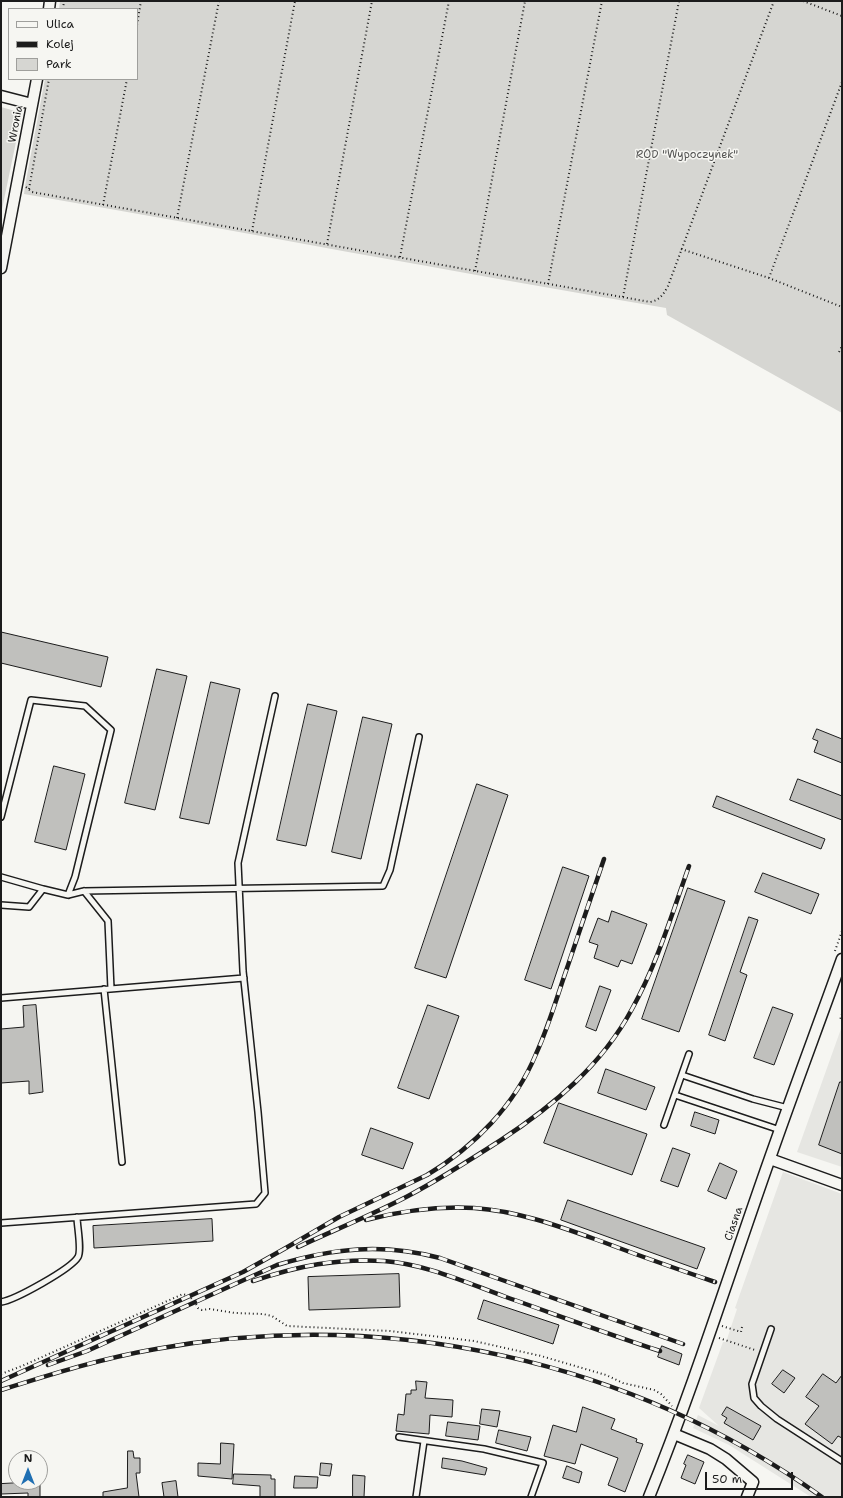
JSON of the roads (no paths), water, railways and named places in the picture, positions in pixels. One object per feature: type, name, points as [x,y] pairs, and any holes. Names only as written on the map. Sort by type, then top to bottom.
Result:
[{"type":"street","name":"Wronia","points":[[1,268],[36,80]]},
{"type":"street","points":[[1,96],[32,104]]},
{"type":"street","name":"Ciasna","points":[[649,1497],[674,1434],[710,1334],[780,1130],[842,959]]},
{"type":"street","points":[[770,1159],[842,1185]]},
{"type":"street","points":[[674,1434],[710,1449],[726,1459],[753,1482],[747,1497]]},
{"type":"lane","points":[[1,1223],[256,1204],[265,1193],[244,978],[238,889],[238,863],[275,696]]},
{"type":"lane","points":[[1,817],[31,700],[85,706],[111,730],[75,877],[68,895]]},
{"type":"lane","points":[[1,877],[68,895],[84,891],[383,886],[390,870],[419,737]]},
{"type":"lane","points":[[1,905],[29,907],[43,889]]},
{"type":"lane","points":[[84,891],[108,921],[111,989]]},
{"type":"lane","points":[[1,998],[244,978]]},
{"type":"lane","points":[[104,989],[122,1162]]},
{"type":"lane","points":[[664,1125],[689,1054]]},
{"type":"lane","points":[[682,1075],[753,1099],[788,1108]]},
{"type":"lane","points":[[675,1095],[780,1130]]},
{"type":"lane","points":[[1,1302],[12,1299],[53,1277],[78,1258],[80,1252],[77,1217]]},
{"type":"lane","points":[[771,1329],[752,1384],[754,1398],[777,1419],[842,1461]]},
{"type":"lane","points":[[399,1437],[484,1450],[543,1463],[531,1497]]},
{"type":"lane","points":[[416,1497],[424,1441]]},
{"type":"railway","points":[[1,1381],[243,1272],[339,1217],[427,1175],[444,1164],[477,1138],[505,1107],[527,1073],[548,1024],[604,859]]},
{"type":"railway","points":[[298,1247],[420,1190],[520,1127],[575,1083],[591,1066],[620,1029],[641,992],[657,957],[689,866]]},
{"type":"railway","points":[[366,1220],[392,1214],[446,1208],[474,1208],[507,1212],[556,1225],[715,1282]]},
{"type":"railway","points":[[48,1365],[87,1351],[277,1265],[338,1251],[378,1249],[419,1253],[440,1258],[683,1344]]},
{"type":"railway","points":[[253,1281],[302,1267],[334,1262],[367,1260],[400,1263],[446,1275],[660,1351]]},
{"type":"railway","points":[[1,1390],[117,1357],[156,1349],[243,1338],[331,1335],[418,1341],[504,1356],[588,1379],[670,1410],[748,1450],[822,1497]]},
{"type":"park label","name":"ROD \"Wypoczynek\"","points":[[687,155]]}]
